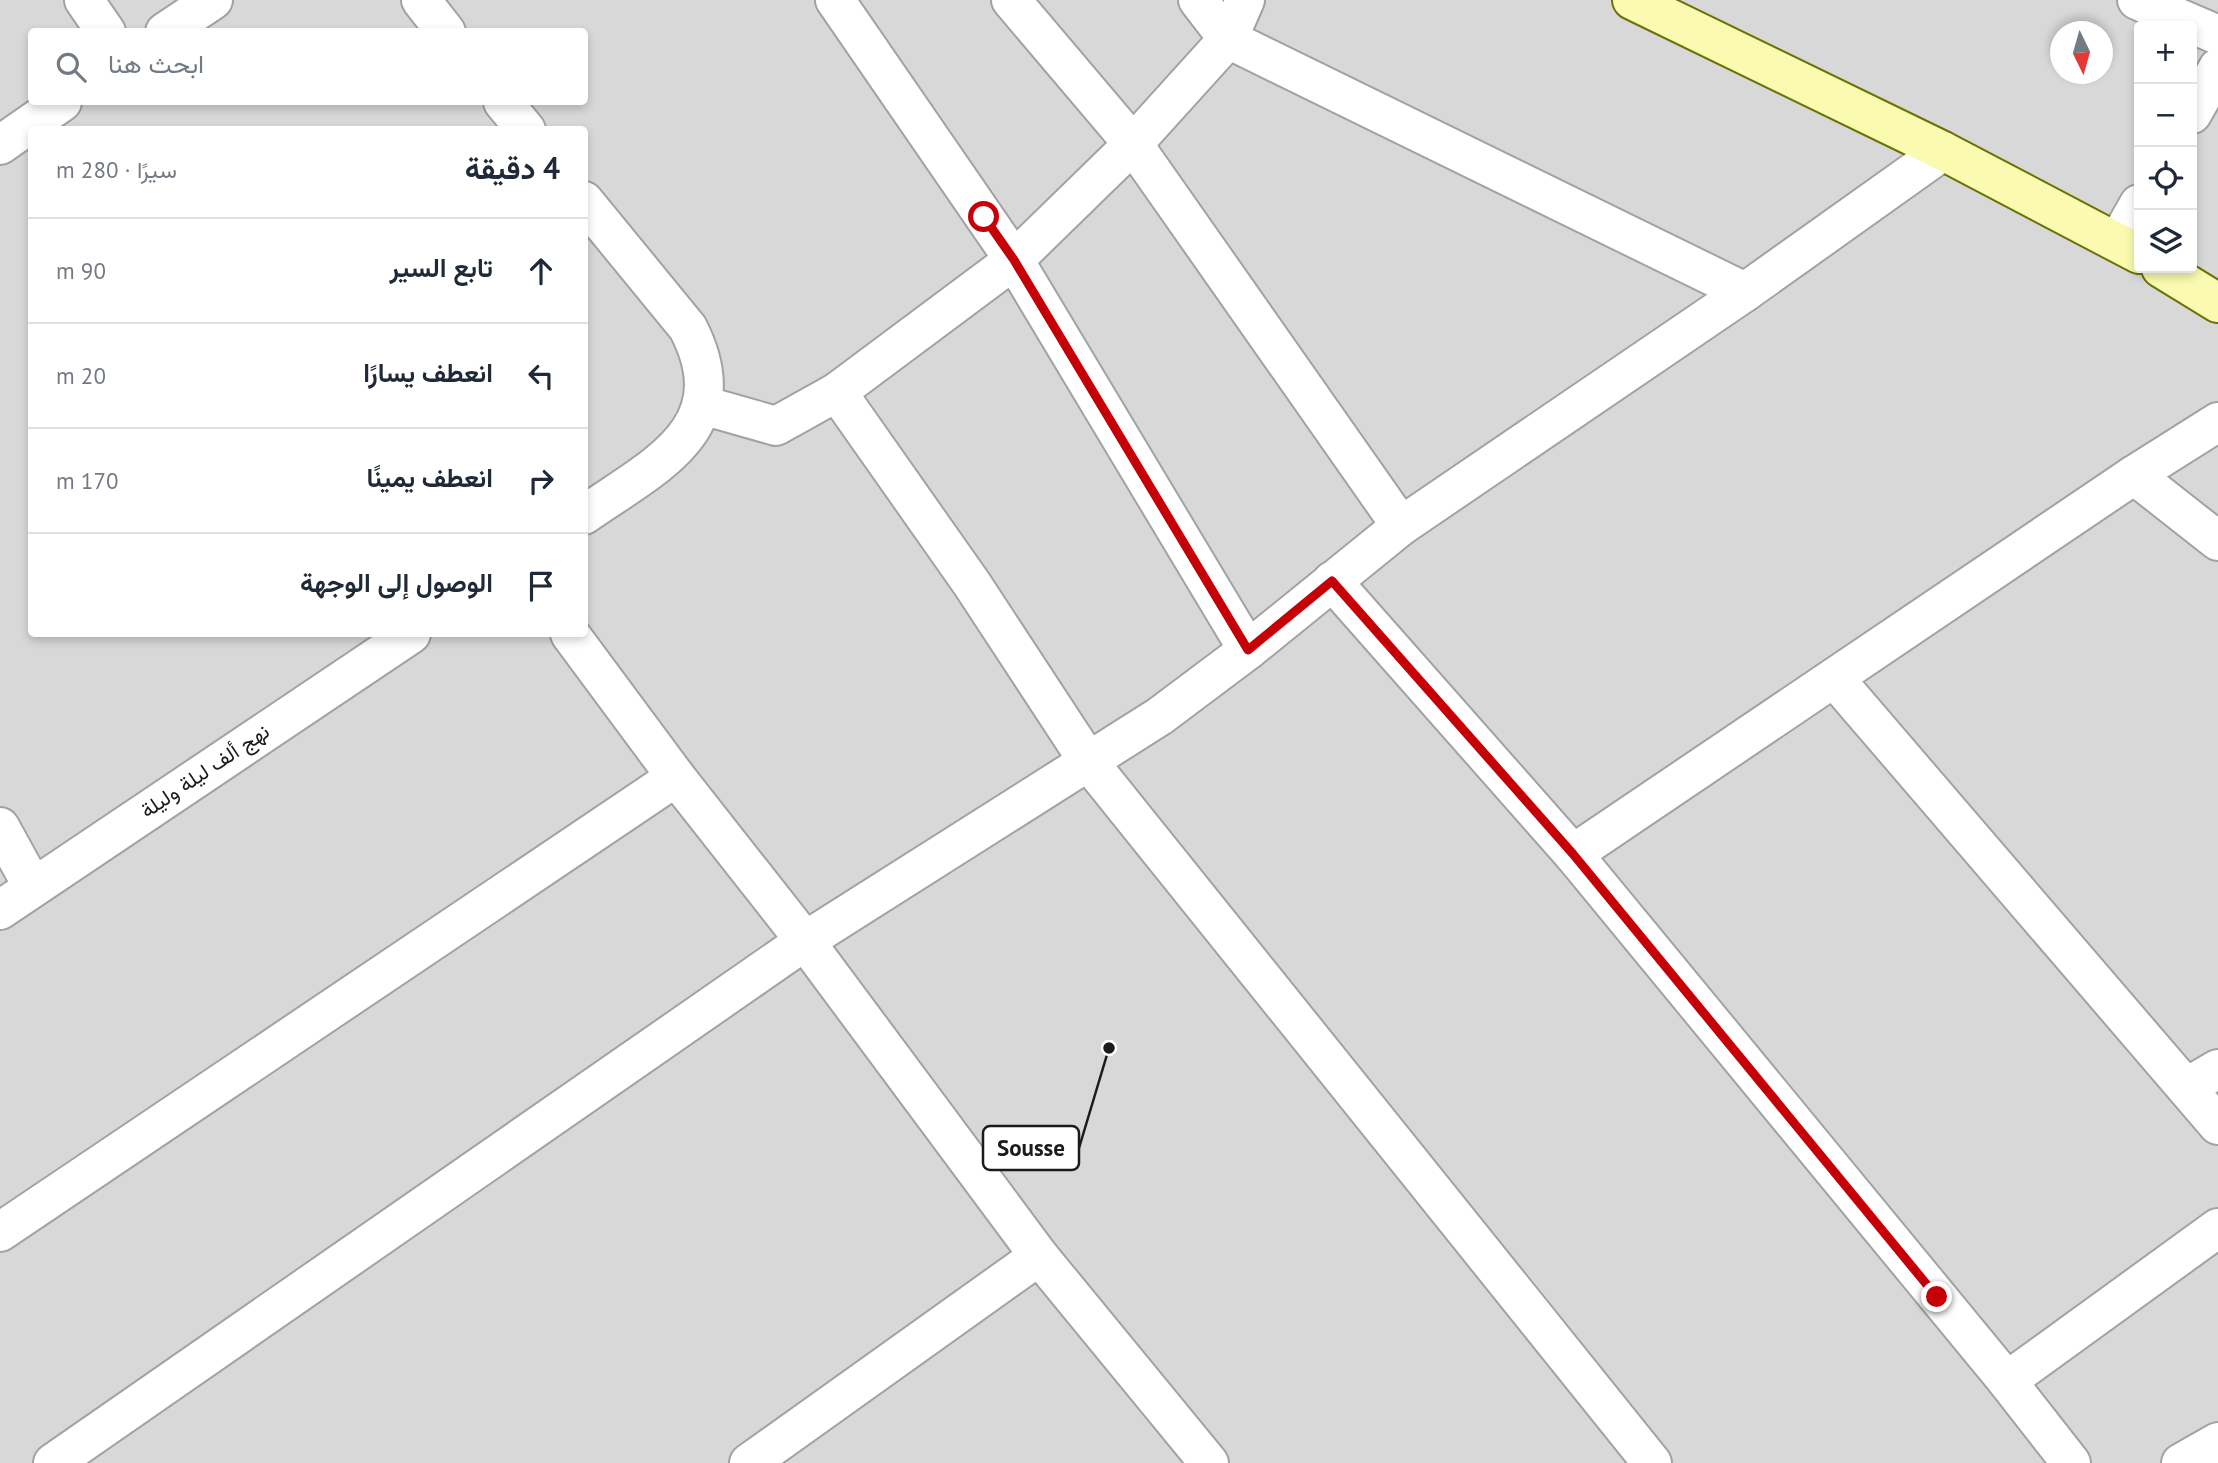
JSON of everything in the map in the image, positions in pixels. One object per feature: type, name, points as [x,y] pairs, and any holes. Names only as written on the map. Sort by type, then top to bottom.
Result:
[{"type":"street","points":[[84,0],[103,28]]},
{"type":"street","points":[[171,28],[213,0]]},
{"type":"street","points":[[421,0],[443,28]]},
{"type":"street","points":[[835,0],[1014,260],[1248,650]]},
{"type":"street","points":[[1011,0],[1133,144],[1401,526]]},
{"type":"street","points":[[1198,0],[1228,39],[1745,292]]},
{"type":"street","points":[[702,405],[776,426],[836,392],[1014,260],[1133,144],[1228,39],[1245,0]]},
{"type":"street","points":[[1632,0],[1943,151],[2129,248],[2138,210]]},
{"type":"street","points":[[2137,0],[2218,36]]},
{"type":"street","points":[[2197,105],[2218,68]]},
{"type":"street","points":[[0,145],[58,105]]},
{"type":"street","points":[[505,105],[523,126]]},
{"type":"street","points":[[53,1463],[805,941],[1160,716],[1248,650],[1401,526],[1745,292],[1943,151]]},
{"type":"street","points":[[588,206],[688,328],[699,349],[704,372],[702,405],[691,431],[673,453],[588,512]]},
{"type":"street","points":[[2169,273],[2218,303]]},
{"type":"street","points":[[836,392],[972,584],[1088,761],[1652,1463]]},
{"type":"street","points":[[1573,854],[1835,680],[2134,475],[2218,422]]},
{"type":"street","points":[[2134,475],[2218,541]]},
{"type":"street","points":[[1332,581],[1573,854],[2007,1381],[2071,1463]]},
{"type":"street","name":"نهج ألف ليلة وليلة","points":[[0,910],[407,637]]},
{"type":"street","points":[[572,637],[676,777],[805,941],[1039,1256],[1209,1463]]},
{"type":"street","points":[[1835,680],[2202,1078],[2218,1125]]},
{"type":"street","points":[[0,1232],[676,777]]},
{"type":"street","points":[[0,827],[33,887]]},
{"type":"street","points":[[2007,1381],[2218,1228]]},
{"type":"street","points":[[749,1463],[1039,1256]]},
{"type":"street","points":[[2180,1463],[2218,1442]]},
{"type":"shaded area","points":[[0,0],[2218,0],[2218,1463],[0,1463]]},
{"type":"place","name":"Sousse","points":[[1109,1048]]},
{"type":"route","points":[[984,217],[1014,260],[1248,650],[1332,581],[1573,854],[1937,1297]]}]
